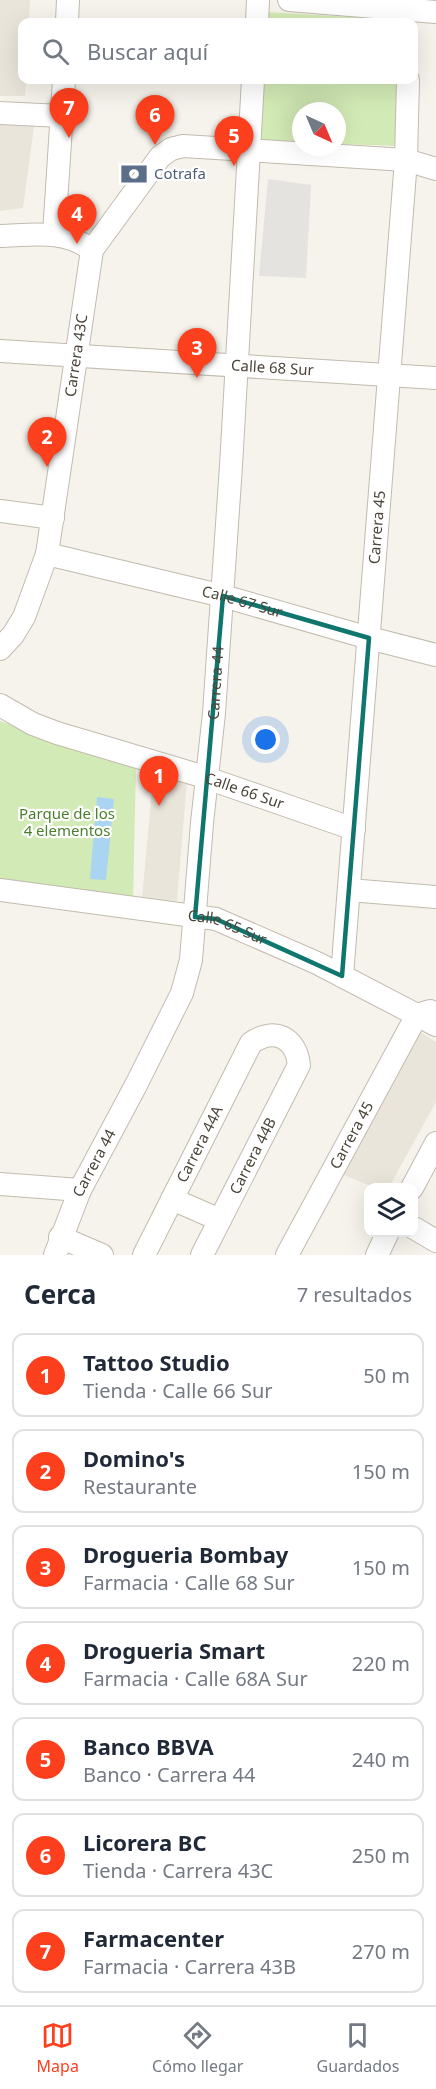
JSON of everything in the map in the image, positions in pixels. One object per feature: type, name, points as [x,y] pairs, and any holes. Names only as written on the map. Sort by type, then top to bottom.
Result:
[{"type":"street","points":[[67,18],[68,0]]},
{"type":"street","points":[[257,18],[258,0]]},
{"type":"street","points":[[289,0],[385,4],[409,16],[436,12]]},
{"type":"street","points":[[54,234],[64,84]]},
{"type":"street","name":"Carrera 44","points":[[57,1246],[80,1190],[182,993],[191,960],[223,596],[253,84]]},
{"type":"street","name":"Carrera 45","points":[[342,976],[406,160],[408,84]]},
{"type":"street","points":[[0,113],[61,116]]},
{"type":"street","name":"Carrera 43C","points":[[0,649],[13,635],[24,617],[47,554],[92,250],[160,157],[171,149],[183,146],[249,150]]},
{"type":"street","points":[[249,150],[406,160],[436,169]]},
{"type":"street","points":[[0,236],[54,234],[76,240],[92,250]]},
{"type":"street","name":"Calle 68 Sur","points":[[0,351],[436,378]]},
{"type":"street","points":[[0,511],[53,518]]},
{"type":"street","name":"Calle 67 Sur","points":[[47,554],[223,596],[436,655]]},
{"type":"street","name":"Calle 66 Sur","points":[[0,705],[33,724],[57,733],[207,778],[354,829]]},
{"type":"street","name":"Calle 65 Sur","points":[[0,890],[216,919],[430,1017]]},
{"type":"street","points":[[349,890],[436,897]]},
{"type":"street","name":"Carrera 45","points":[[287,1255],[430,1017]]},
{"type":"street","name":"Carrera 44B","points":[[202,1255],[299,1065],[298,1056],[288,1040],[281,1036],[259,1037]]},
{"type":"street","name":"Carrera 44A","points":[[144,1255],[251,1043],[259,1037]]},
{"type":"street","points":[[415,1183],[436,1143]]},
{"type":"street","points":[[0,1184],[80,1190]]},
{"type":"street","points":[[172,1199],[220,1220]]},
{"type":"street","points":[[418,1230],[436,1241]]},
{"type":"street","points":[[377,1255],[386,1237]]},
{"type":"street","points":[[57,1246],[102,1255]]},
{"type":"highlighted area","points":[[223,596],[369,638],[342,976],[216,919],[195,917]]},
{"type":"shaded area","points":[[0,0],[30,0],[29,18],[18,18],[18,84],[26,84],[25,96],[0,96]]},
{"type":"shaded area","points":[[0,118],[35,120],[23,208],[0,211]]},
{"type":"shaded area","points":[[268,179],[311,185],[306,278],[259,276]]},
{"type":"shaded area","points":[[153,778],[187,781],[177,901],[142,898]]},
{"type":"shaded area","points":[[417,1030],[436,1042],[436,1102],[391,1183],[364,1183],[341,1174]]},
{"type":"green space","points":[[266,12],[369,18],[266,18]]},
{"type":"green space","points":[[263,84],[401,84],[399,146],[346,144],[346,102],[292,102],[292,142],[260,140]]},
{"type":"green space","name":"Parque de los 4 elementos","points":[[0,721],[136,764],[133,900],[0,881]]},
{"type":"water","points":[[97,797],[114,799],[106,880],[90,879]]},
{"type":"place","name":"Farmacenter","points":[[69,138]]},
{"type":"place","name":"Licorera BC","points":[[155,145]]},
{"type":"place","name":"Banco BBVA","points":[[234,166]]},
{"type":"place","name":"Cotrafa","points":[[134,174]]},
{"type":"place","name":"Drogueria Smart","points":[[77,244]]},
{"type":"place","name":"Drogueria Bombay","points":[[197,378]]},
{"type":"place","name":"Domino's","points":[[47,467]]},
{"type":"place","name":"Tattoo Studio","points":[[159,806]]}]
